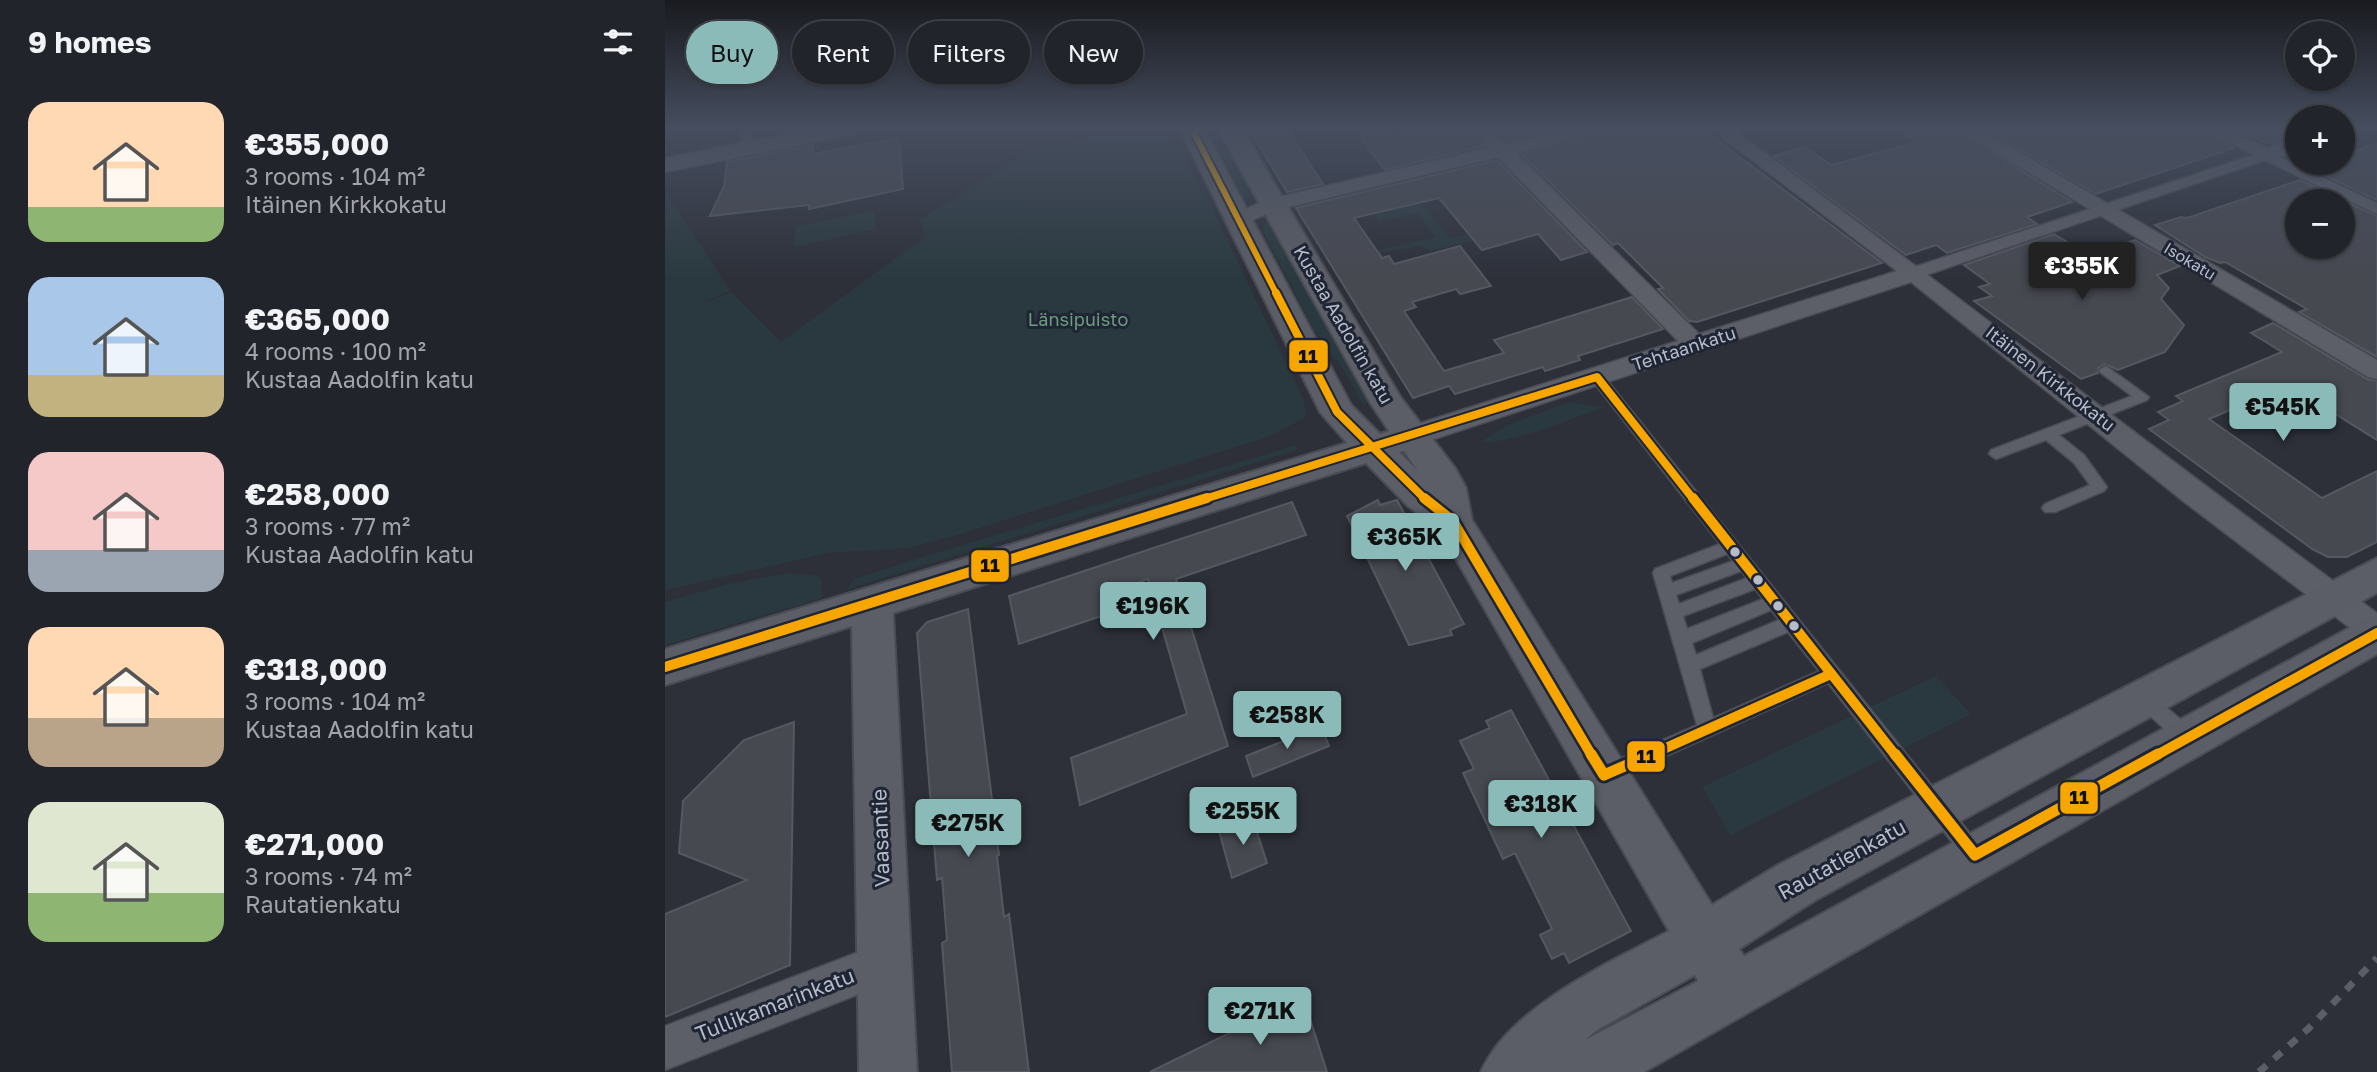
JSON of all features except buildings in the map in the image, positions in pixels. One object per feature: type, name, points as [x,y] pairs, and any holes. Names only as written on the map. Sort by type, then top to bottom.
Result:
[{"type":"main road","name":"Kustaa Aadolfin katu","points":[[1218,179],[1337,411],[1422,497],[1453,521],[1733,989]]},
{"type":"main road","name":"Kustaa Aadolfin katu","points":[[1259,179],[1388,404],[1448,488],[1453,521]]},
{"type":"main road","name":"Tehtaankatu","points":[[665,667],[1412,436]]},
{"type":"main road","name":"Rautatienkatu","points":[[1510,1072],[1577,1010],[1703,940],[1796,883],[2377,574]]},
{"type":"main road","name":"Vaasantie","points":[[872,604],[888,1072]]},
{"type":"main road","points":[[1565,1072],[1597,1066],[2377,632]]},
{"type":"street","points":[[1239,219],[1273,204],[1379,179]]},
{"type":"street","points":[[1532,179],[1695,344]]},
{"type":"street","name":"Itäinen Kirkkokatu","points":[[1788,179],[2097,415],[2193,494],[2377,632]]},
{"type":"street","name":"Isokatu","points":[[2051,179],[2377,371]]},
{"type":"street","name":"Tehtaankatu","points":[[1412,436],[2195,179]]},
{"type":"street","points":[[2315,179],[2377,209]]},
{"type":"street","name":"Tullikamarinkatu","points":[[665,1048],[885,963]]},
{"type":"lane","points":[[1996,454],[2142,397],[2106,370]]},
{"type":"lane","points":[[1597,377],[1975,855]]},
{"type":"lane","points":[[2048,434],[2079,459],[2099,487],[2050,508]]},
{"type":"lane","points":[[1707,729],[1691,665],[1661,573],[1730,546]]},
{"type":"lane","points":[[1666,592],[1744,564]]},
{"type":"lane","points":[[1673,613],[1758,581]]},
{"type":"lane","points":[[1682,639],[1774,602]]},
{"type":"lane","points":[[1691,665],[1791,623]]},
{"type":"lane","points":[[1604,775],[1831,674]]},
{"type":"lane","points":[[2145,699],[2187,738]]},
{"type":"green space","name":"Länsipuisto","points":[[985,179],[1196,179],[1302,396],[1306,410],[1304,418],[1270,436],[957,535],[907,548],[828,553],[665,590],[665,192],[730,290],[695,307],[731,292],[781,342],[925,237],[920,220]]},
{"type":"green space","points":[[1232,179],[1244,179],[1253,196],[1243,199]]},
{"type":"green space","points":[[1419,202],[1450,238],[1547,215],[1488,237],[1431,251],[1420,246],[1379,253],[1379,250],[1436,237],[1417,213],[1378,222],[1374,213]]},
{"type":"green space","points":[[875,210],[876,229],[794,247],[795,227]]},
{"type":"green space","points":[[1268,222],[1371,402],[1363,404],[1345,372],[1314,330],[1263,231],[1264,223]]},
{"type":"green space","points":[[1569,402],[1604,407],[1531,433],[1485,443],[1484,440],[1508,425]]},
{"type":"green space","points":[[1296,445],[1297,450],[847,589],[854,579]]},
{"type":"green space","points":[[789,573],[817,575],[822,581],[821,598],[665,645],[665,602],[728,584]]},
{"type":"green space","points":[[1936,676],[1971,714],[1731,835],[1702,787]]},
{"type":"railway","points":[[2259,1072],[2309,1028],[2377,958]]},
{"type":"transit line","name":"11","points":[[1218,179],[1337,412],[1422,497],[1453,521],[1604,775],[1831,674]]},
{"type":"transit line","name":"11","points":[[665,667],[1597,377],[1975,855],[2377,633]]}]
